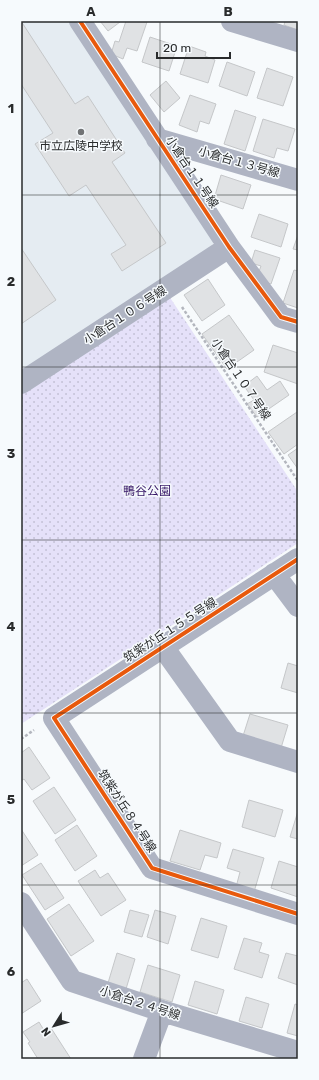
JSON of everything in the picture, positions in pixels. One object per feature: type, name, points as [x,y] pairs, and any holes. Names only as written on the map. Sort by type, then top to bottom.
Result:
[{"type":"street","name":"小倉台１１号線","points":[[80,21],[229,247],[281,317],[298,322]]},
{"type":"street","points":[[232,21],[298,42]]},
{"type":"street","name":"小倉台１３号線","points":[[157,138],[298,180]]},
{"type":"street","name":"小倉台１０６号線","points":[[21,383],[229,247]]},
{"type":"street","name":"筑紫が丘１５５号線","points":[[54,718],[298,559]]},
{"type":"street","points":[[274,574],[298,606]]},
{"type":"street","points":[[163,647],[230,741],[298,762]]},
{"type":"street","name":"筑紫が丘８４号線","points":[[54,718],[152,868],[298,914]]},
{"type":"street","name":"小倉台２４号線","points":[[21,903],[72,980],[289,1053]]},
{"type":"street","points":[[144,1059],[162,1011]]},
{"type":"shaded area","name":"市立広陵中学校","points":[[21,21],[69,21],[214,242],[210,249],[21,372]]},
{"type":"green space","name":"鴨谷公園","points":[[169,296],[298,492],[298,543],[21,724],[21,393]]},
{"type":"building","points":[[21,21],[75,104],[88,96],[125,153],[112,162],[166,243],[122,271],[111,254],[126,245],[86,185],[69,196],[35,144],[53,133],[21,84]]},
{"type":"building","points":[[100,21],[119,21],[120,22],[108,31]]},
{"type":"building","points":[[126,21],[147,22],[137,51],[127,48],[123,59],[111,54],[115,41],[119,42]]},
{"type":"building","points":[[285,21],[298,21],[298,30],[284,25]]},
{"type":"building","points":[[150,37],[177,46],[169,71],[142,62]]},
{"type":"building","points":[[189,46],[206,52],[205,56],[215,60],[208,83],[180,74]]},
{"type":"building","points":[[227,62],[255,72],[247,96],[219,86]]},
{"type":"building","points":[[267,68],[293,77],[283,106],[257,98]]},
{"type":"building","points":[[166,81],[180,98],[164,112],[150,95]]},
{"type":"building","points":[[190,95],[216,104],[209,124],[200,121],[197,132],[179,125]]},
{"type":"building","points":[[235,110],[256,117],[245,151],[224,144]]},
{"type":"building","points":[[263,119],[295,129],[288,151],[277,148],[274,158],[253,151]]},
{"type":"building","points":[[221,175],[251,185],[243,209],[214,199]]},
{"type":"building","points":[[259,214],[288,224],[281,247],[251,237]]},
{"type":"building","points":[[298,235],[298,250],[293,249]]},
{"type":"building","points":[[21,248],[56,300],[21,324]]},
{"type":"building","points":[[255,250],[280,258],[271,284],[256,279],[261,266],[251,263]]},
{"type":"building","points":[[294,270],[298,271],[298,308],[283,303]]},
{"type":"building","points":[[208,279],[225,305],[202,321],[184,295]]},
{"type":"building","points":[[229,315],[254,350],[227,369],[202,334]]},
{"type":"building","points":[[273,345],[298,353],[298,384],[264,372]]},
{"type":"building","points":[[257,376],[267,390],[280,381],[289,395],[257,417],[247,404],[254,400],[244,386]]},
{"type":"building","points":[[297,412],[298,444],[284,454],[268,432]]},
{"type":"building","points":[[298,448],[298,469],[288,455]]},
{"type":"building","points":[[288,663],[298,666],[298,693],[281,688]]},
{"type":"building","points":[[250,714],[288,725],[281,748],[243,736]]},
{"type":"building","points":[[29,747],[50,778],[32,790],[24,779],[21,781],[21,753]]},
{"type":"building","points":[[54,787],[76,820],[55,834],[33,801]]},
{"type":"building","points":[[249,800],[283,810],[275,837],[242,827]]},
{"type":"building","points":[[298,811],[298,839],[290,837]]},
{"type":"building","points":[[77,825],[97,856],[75,871],[55,840]]},
{"type":"building","points":[[21,829],[38,855],[21,866]]},
{"type":"building","points":[[180,830],[221,843],[217,858],[205,855],[200,870],[170,861]]},
{"type":"building","points":[[233,849],[264,858],[254,892],[236,887],[240,872],[227,868]]},
{"type":"building","points":[[279,861],[298,867],[298,897],[271,888]]},
{"type":"building","points":[[41,863],[64,898],[45,910],[22,875]]},
{"type":"building","points":[[95,870],[100,878],[108,873],[126,900],[101,916],[78,881]]},
{"type":"building","points":[[69,904],[94,941],[71,956],[47,919]]},
{"type":"building","points":[[130,910],[149,915],[142,937],[124,932]]},
{"type":"building","points":[[155,910],[176,916],[168,944],[147,937]]},
{"type":"building","points":[[201,918],[227,926],[218,958],[191,950]]},
{"type":"building","points":[[244,938],[262,943],[259,952],[269,955],[262,978],[234,969]]},
{"type":"building","points":[[117,953],[135,959],[126,989],[108,983]]},
{"type":"building","points":[[286,953],[298,956],[298,985],[278,978]]},
{"type":"building","points":[[148,965],[180,975],[172,1002],[140,992]]},
{"type":"building","points":[[27,979],[41,1001],[21,1014],[21,983]]},
{"type":"building","points":[[195,981],[224,990],[217,1014],[188,1005]]},
{"type":"building","points":[[246,997],[269,1004],[262,1028],[239,1021]]},
{"type":"building","points":[[295,1004],[298,1005],[298,1036],[287,1033]]},
{"type":"building","points":[[39,1022],[45,1032],[51,1028],[71,1059],[38,1059],[28,1043],[30,1042],[23,1032]]},
{"type":"cycle path","points":[[80,21],[229,247],[281,317],[298,322]]},
{"type":"cycle path","points":[[298,559],[54,718],[152,868],[298,914]]},
{"type":"place","name":"市立広陵中学校","points":[[81,132]]}]
